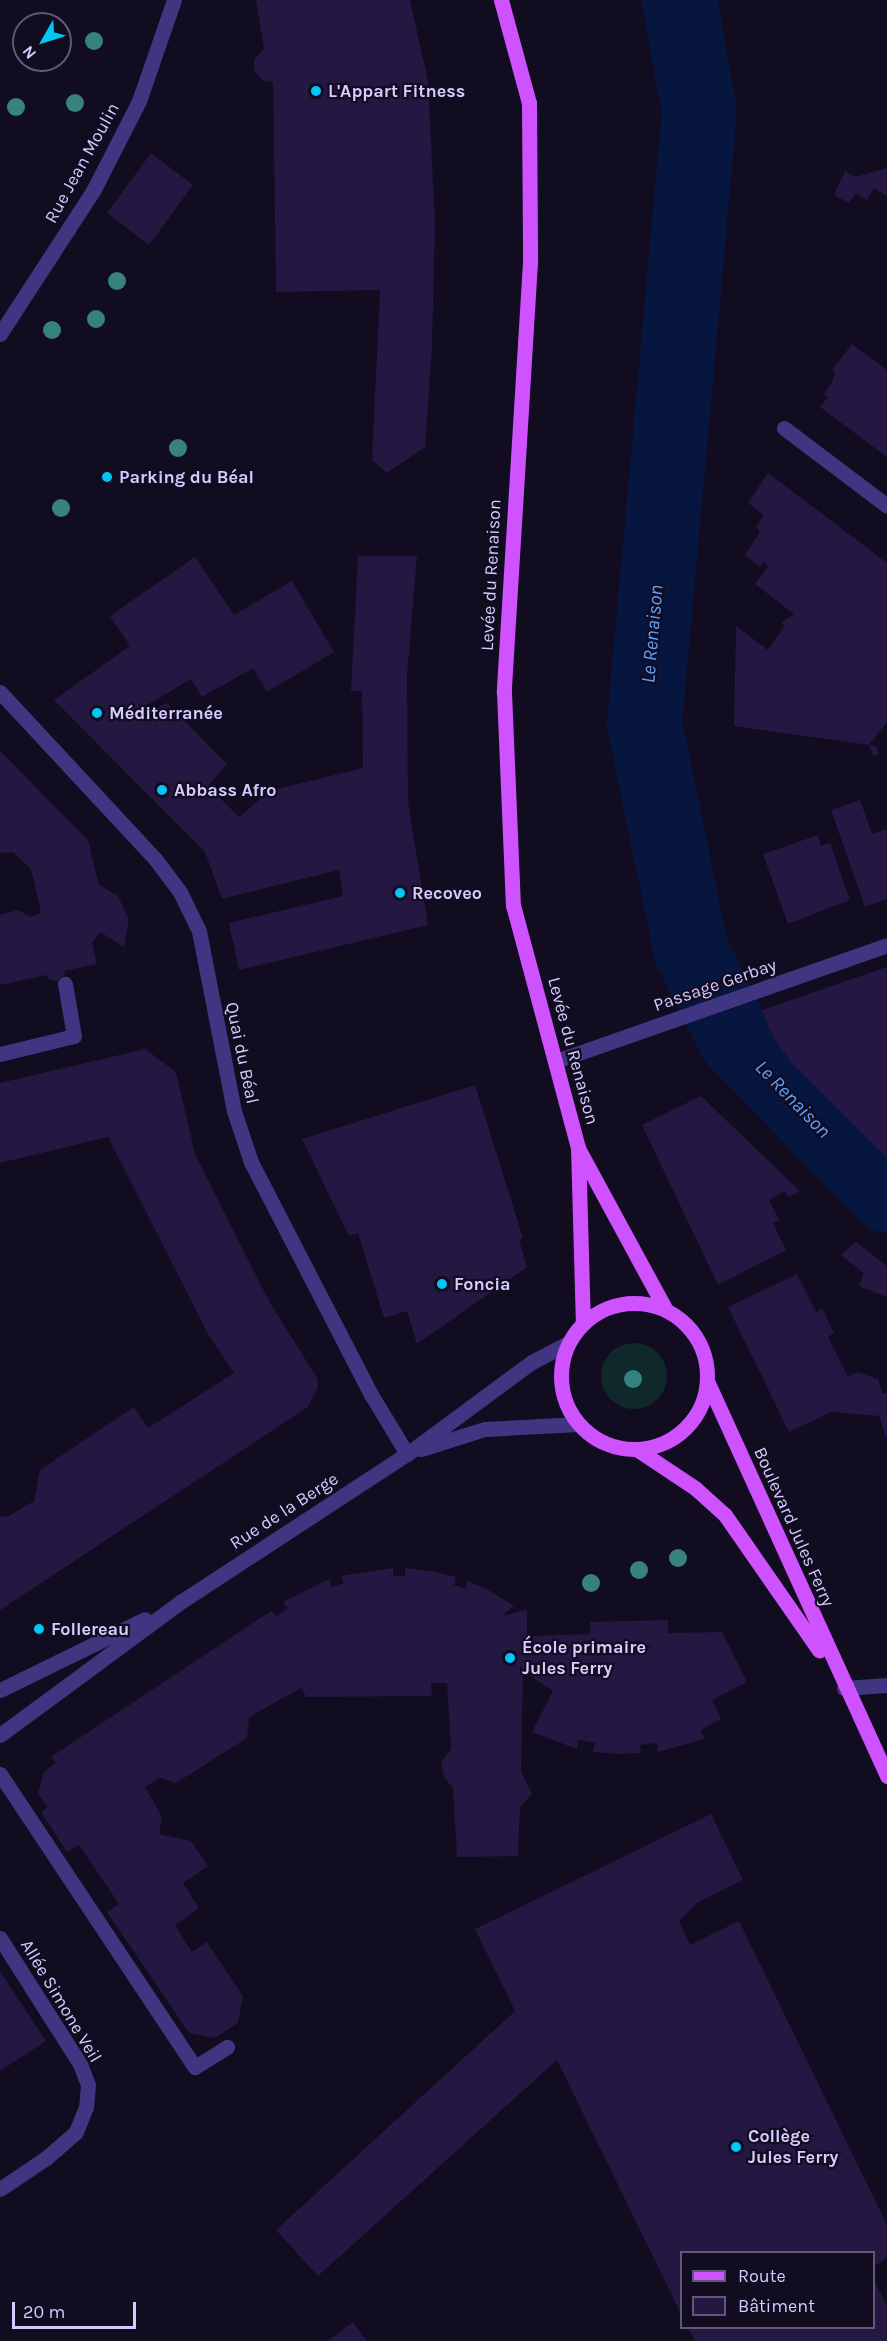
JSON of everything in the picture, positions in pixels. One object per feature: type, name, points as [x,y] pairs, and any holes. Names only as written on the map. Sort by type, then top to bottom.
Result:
[{"type":"main road","name":"Levée du Renaison","points":[[501,0],[529,103],[530,262],[504,692],[513,905],[578,1147],[583,1323]]},
{"type":"main road","name":"Levée du Renaison","points":[[578,1147],[666,1310]]},
{"type":"main road","points":[[632,1302],[666,1310],[693,1333],[705,1356],[708,1383],[693,1422],[678,1437],[638,1450],[613,1447],[578,1424],[561,1385],[562,1364],[568,1343],[583,1323],[598,1312],[632,1302]]},
{"type":"main road","name":"Boulevard Jules Ferry","points":[[708,1383],[844,1688],[887,1776]]},
{"type":"main road","name":"Boulevard Jules Ferry","points":[[638,1450],[695,1488],[725,1515],[844,1688]]},
{"type":"street","name":"Rue Jean Moulin","points":[[0,334],[93,191],[139,101],[174,0]]},
{"type":"street","points":[[784,428],[887,506]]},
{"type":"street","name":"Quai du Béal","points":[[0,692],[156,860],[180,892],[199,931],[234,1111],[251,1162],[372,1396],[407,1454]]},
{"type":"street","name":"Passage Gerbay","points":[[556,1061],[887,945]]},
{"type":"street","points":[[0,1054],[74,1036],[65,984]]},
{"type":"street","name":"Rue de la Berge","points":[[0,1735],[182,1600],[407,1454],[504,1381],[568,1343]]},
{"type":"street","name":"Rue de la Berge","points":[[407,1454],[485,1429],[578,1424]]},
{"type":"street","name":"Rue de la Berge","points":[[0,1690],[182,1600]]},
{"type":"street","points":[[844,1688],[887,1685]]},
{"type":"street","points":[[0,1774],[195,2067],[226,2047]]},
{"type":"street","name":"Allée Simone Veil","points":[[0,1938],[80,2064],[88,2085],[86,2107],[76,2132],[46,2158],[0,2189]]},
{"type":"green space","points":[[634,1343],[647,1346],[657,1353],[664,1363],[667,1376],[664,1389],[657,1399],[647,1406],[634,1409],[621,1406],[611,1399],[604,1389],[601,1376],[604,1363],[611,1353],[621,1346]]},
{"type":"building","points":[[256,0],[410,0],[428,81],[435,223],[432,347],[425,447],[387,473],[372,460],[380,290],[276,292],[273,82],[263,81],[254,71],[254,60],[264,48]]},
{"type":"building","points":[[151,153],[193,185],[149,245],[107,213]]},
{"type":"building","points":[[887,168],[887,196],[874,188],[867,200],[856,193],[849,203],[834,195],[845,171],[855,177]]},
{"type":"building","points":[[852,344],[887,370],[887,457],[820,407],[828,397],[824,394],[832,382],[835,372],[832,370]]},
{"type":"building","points":[[768,473],[887,563],[887,722],[869,745],[734,726],[736,626],[768,650],[785,625],[781,623],[794,614],[755,584],[768,566],[763,562],[760,567],[745,555],[760,532],[756,527],[764,515],[748,503]]},
{"type":"building","points":[[358,556],[417,556],[407,676],[408,802],[428,925],[239,970],[229,923],[343,896],[339,870],[222,899],[205,852],[54,700],[130,646],[110,616],[195,557],[234,615],[292,581],[334,652],[267,692],[253,668],[202,697],[191,679],[135,712],[139,717],[167,703],[227,764],[208,786],[239,817],[269,791],[363,768],[362,691],[351,691]]},
{"type":"building","points":[[869,745],[876,746],[879,754],[873,756]]},
{"type":"building","points":[[0,751],[88,840],[99,885],[118,896],[129,920],[124,947],[100,932],[92,943],[97,964],[64,971],[66,974],[57,981],[49,980],[46,975],[0,985],[0,915],[18,910],[31,917],[41,913],[31,869],[13,852],[0,853]]},
{"type":"building","points":[[860,800],[872,834],[887,829],[887,899],[865,907],[831,810]]},
{"type":"building","points":[[818,835],[821,846],[830,843],[850,900],[788,924],[763,854]]},
{"type":"building","points":[[887,967],[887,1158],[791,1062],[773,1037],[762,1010]]},
{"type":"building","points":[[145,1049],[176,1072],[195,1154],[269,1301],[317,1378],[318,1387],[308,1407],[0,1610],[0,1516],[7,1517],[34,1501],[40,1470],[134,1407],[148,1428],[234,1373],[208,1334],[108,1137],[0,1163],[0,1083]]},
{"type":"building","points":[[475,1085],[523,1238],[519,1240],[527,1267],[417,1344],[407,1311],[384,1318],[358,1233],[349,1236],[302,1139]]},
{"type":"building","points":[[701,1096],[800,1191],[788,1197],[785,1191],[769,1200],[779,1220],[773,1223],[786,1250],[718,1285],[642,1125]]},
{"type":"building","points":[[856,1242],[887,1266],[887,1297],[859,1286],[864,1273],[841,1255]]},
{"type":"building","points":[[797,1274],[816,1312],[822,1308],[834,1333],[828,1337],[848,1377],[858,1372],[878,1379],[883,1394],[887,1393],[887,1441],[879,1416],[831,1412],[789,1432],[728,1307]]},
{"type":"building","points":[[393,1568],[393,1576],[405,1576],[405,1568],[431,1571],[456,1577],[454,1585],[465,1589],[468,1581],[490,1591],[514,1606],[502,1616],[527,1610],[527,1636],[590,1634],[590,1622],[668,1620],[668,1633],[722,1632],[747,1682],[712,1700],[721,1719],[701,1730],[704,1739],[658,1752],[657,1743],[640,1745],[641,1753],[617,1754],[593,1752],[595,1743],[579,1740],[577,1749],[532,1732],[553,1691],[523,1671],[521,1771],[532,1794],[520,1807],[518,1856],[457,1857],[453,1788],[444,1777],[441,1762],[451,1749],[447,1683],[431,1683],[432,1696],[306,1697],[301,1688],[263,1709],[249,1718],[247,1738],[176,1783],[160,1778],[145,1787],[162,1817],[159,1834],[191,1841],[208,1866],[183,1883],[199,1908],[175,1925],[192,1952],[207,1942],[243,1996],[238,2023],[215,2038],[189,2033],[107,1912],[119,1904],[79,1845],[67,1852],[41,1812],[47,1807],[38,1794],[44,1772],[56,1763],[51,1757],[257,1620],[272,1611],[276,1616],[288,1609],[283,1602],[329,1579],[332,1587],[344,1583],[341,1576]]},
{"type":"building","points":[[711,1814],[743,1880],[698,1902],[679,1921],[690,1945],[739,1921],[887,2225],[887,2258],[875,2265],[875,2251],[680,2251],[680,2312],[557,2060],[318,2276],[276,2230],[515,2011],[475,1929]]},
{"type":"building","points":[[0,1971],[46,2041],[0,2071]]},
{"type":"building","points":[[875,2282],[887,2306],[887,2341],[695,2341],[689,2329],[875,2329]]},
{"type":"building","points":[[353,2322],[367,2341],[327,2341]]},
{"type":"waterway","name":"Le Renaison","points":[[679,0],[699,111],[644,722],[690,949],[735,1039],[887,1195]]},
{"type":"place","name":"L'Appart Fitness","points":[[316,91]]},
{"type":"place","name":"Parking du Béal","points":[[107,477]]},
{"type":"place","name":"Méditerranée","points":[[97,713]]},
{"type":"place","name":"Abbass Afro","points":[[162,790]]},
{"type":"place","name":"Recoveo","points":[[400,893]]},
{"type":"place","name":"Foncia","points":[[442,1284]]},
{"type":"place","name":"Follereau","points":[[39,1629]]},
{"type":"place","name":"École primaire Jules Ferry","points":[[510,1658]]},
{"type":"place","name":"Collège Jules Ferry","points":[[736,2147]]}]
